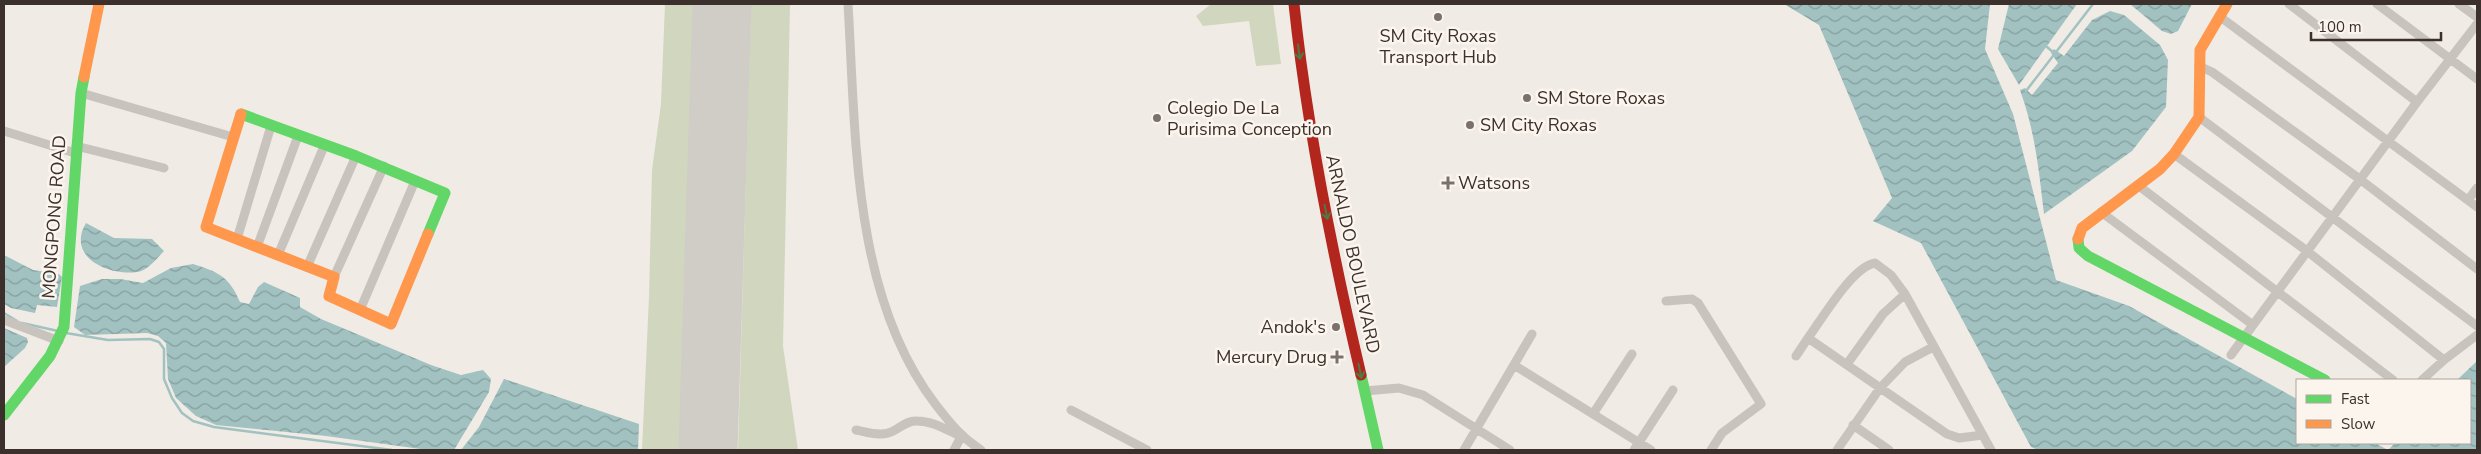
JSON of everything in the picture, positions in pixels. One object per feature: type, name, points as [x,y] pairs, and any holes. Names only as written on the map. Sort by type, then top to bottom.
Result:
[{"type":"main road","name":"MONGPONG ROAD","points":[[4,415],[50,356],[59,341],[64,327],[75,150],[81,93],[99,4]]},
{"type":"main road","name":"ARNALDO BOULEVARD","points":[[1294,4],[1300,65],[1369,390],[1378,450]]},
{"type":"main road","name":"ARNALDO BOULEVARD","points":[[1303,4],[1321,164]]},
{"type":"main road","points":[[2227,4],[2200,50],[2199,117],[2174,154],[2160,169],[2101,212],[2080,231],[2078,240],[2082,252],[2323,379]]},
{"type":"main road","points":[[241,114],[271,126],[384,166],[414,181],[445,193],[391,324],[329,296],[334,277],[206,227],[241,114]]},
{"type":"main road","name":"ARNALDO BOULEVARD","points":[[1369,390],[1387,450]]},
{"type":"street","points":[[848,4],[860,176],[872,265],[890,319],[917,380],[961,437]]},
{"type":"street","points":[[2288,4],[2417,102]]},
{"type":"street","points":[[2377,4],[2477,79]]},
{"type":"street","points":[[2459,4],[2477,17]]},
{"type":"street","points":[[2219,16],[2389,140],[2477,208]]},
{"type":"street","points":[[2230,355],[2477,24]]},
{"type":"street","points":[[2200,66],[2212,72],[2361,180],[2477,269]]},
{"type":"street","points":[[81,93],[233,137]]},
{"type":"street","points":[[2199,117],[2477,326]]},
{"type":"street","points":[[237,239],[271,126]]},
{"type":"street","points":[[4,131],[75,150],[164,168]]},
{"type":"street","points":[[257,247],[298,136]]},
{"type":"street","points":[[278,255],[325,144]]},
{"type":"street","points":[[2174,154],[2306,251],[2444,360]]},
{"type":"street","points":[[307,266],[356,156]]},
{"type":"street","points":[[334,277],[384,166]]},
{"type":"street","points":[[360,310],[414,181]]},
{"type":"street","points":[[2139,186],[2392,379]]},
{"type":"street","points":[[2468,200],[2477,188]]},
{"type":"street","points":[[2101,212],[2253,325]]},
{"type":"street","points":[[1796,356],[1851,280],[1867,264],[1875,263],[1890,275],[1905,294],[1991,450]]},
{"type":"street","points":[[1847,364],[1883,314],[1905,294]]},
{"type":"street","points":[[1666,301],[1692,300],[1698,303],[1761,404],[1722,433],[1711,450]]},
{"type":"street","points":[[4,320],[59,341]]},
{"type":"street","points":[[1464,450],[1475,428],[1532,334]]},
{"type":"street","points":[[2423,379],[2444,360],[2477,335]]},
{"type":"street","points":[[1808,338],[1947,434],[1959,438],[1983,435]]},
{"type":"street","points":[[1837,450],[1880,388],[1905,362],[1933,347]]},
{"type":"street","points":[[1593,414],[1632,354]]},
{"type":"street","points":[[1514,365],[1593,414],[1636,446],[1651,450]]},
{"type":"street","points":[[1369,390],[1399,388],[1422,395],[1510,450]]},
{"type":"street","points":[[1636,446],[1673,390]]},
{"type":"street","points":[[1071,410],[1147,450]]},
{"type":"street","points":[[856,430],[878,434],[890,433],[902,424],[916,420],[937,425],[961,437],[980,450]]},
{"type":"street","points":[[1853,425],[1889,450]]},
{"type":"street","points":[[954,450],[961,437]]},
{"type":"green space","points":[[665,4],[693,4],[680,450],[642,450],[649,297],[652,170],[661,104]]},
{"type":"green space","points":[[751,4],[790,4],[783,346],[798,450],[738,450]]},
{"type":"green space","points":[[1211,4],[1273,4],[1281,64],[1256,66],[1249,21],[1203,26],[1196,16]]},
{"type":"water","points":[[1784,4],[1990,4],[1985,49],[2013,114],[2056,280],[2129,306],[2296,398],[2296,444],[2377,444],[2388,450],[2038,450],[2031,447],[1921,243],[1873,221],[1892,198],[1819,25]]},
{"type":"water","points":[[2009,4],[2077,4],[2019,85],[1998,49]]},
{"type":"water","points":[[2130,4],[2192,4],[2178,31],[2171,34],[2162,31]]},
{"type":"water","points":[[2110,11],[2124,15],[2160,45],[2168,60],[2166,107],[2132,151],[2044,214],[2033,136],[2020,90],[2025,88],[2032,95],[2058,63],[2051,53],[2054,49],[2064,56],[2092,20]]},
{"type":"water","points":[[86,223],[114,238],[152,239],[164,251],[152,264],[141,271],[114,271],[93,262],[81,246],[81,235]]},
{"type":"water","points":[[4,255],[33,270],[59,274],[62,277],[57,307],[37,305],[35,313],[11,308],[4,304]]},
{"type":"water","points":[[193,264],[222,276],[232,286],[240,302],[249,304],[258,287],[264,282],[300,298],[300,307],[321,319],[431,365],[461,375],[483,370],[491,379],[489,392],[454,450],[428,450],[326,436],[216,425],[196,416],[176,398],[168,379],[166,343],[158,336],[147,333],[85,335],[74,327],[80,286],[102,279],[120,279],[143,283],[171,268]]},
{"type":"water","points":[[4,328],[27,338],[28,342],[25,348],[4,367]]},
{"type":"water","points":[[2477,361],[2477,450],[2388,450],[2394,444],[2471,444],[2471,379],[2458,379]]},
{"type":"water","points":[[504,379],[639,424],[638,450],[461,450],[479,427]]},
{"type":"waterway","points":[[2026,91],[2093,4]]},
{"type":"waterway","points":[[2047,47],[2054,53]]},
{"type":"waterway","points":[[4,313],[17,321]]},
{"type":"waterway","points":[[22,323],[58,331]]},
{"type":"waterway","points":[[66,333],[108,340],[150,339],[159,342],[164,349],[164,379],[172,398],[182,413],[193,421],[214,427],[392,450]]},
{"type":"runway","points":[[708,450],[722,4]]},
{"type":"traffic: fast","points":[[4,415],[50,356],[64,327],[81,93],[84,77]]},
{"type":"traffic: fast","points":[[241,114],[356,156],[445,193],[428,234]]},
{"type":"traffic: fast","points":[[2078,239],[2079,248],[2088,256],[2323,379]]},
{"type":"traffic: fast","points":[[1361,375],[1378,450]]},
{"type":"traffic: slow","points":[[84,77],[99,4]]},
{"type":"traffic: slow","points":[[2078,239],[2082,228],[2160,169],[2174,154],[2199,117],[2200,50],[2227,4]]},
{"type":"traffic: slow","points":[[241,114],[206,227],[334,277],[329,296],[391,324],[428,234]]},
{"type":"traffic: jam","points":[[1294,4],[1299,51],[1321,190],[1361,375]]},
{"type":"place","name":"SM City Roxas Transport Hub","points":[[1438,17]]},
{"type":"place","name":"SM Store Roxas","points":[[1527,98]]},
{"type":"place","name":"Colegio De La Purisima Conception","points":[[1157,118]]},
{"type":"place","name":"SM City Roxas","points":[[1470,125]]},
{"type":"place","name":"Watsons","points":[[1448,183]]},
{"type":"place","name":"Andok's","points":[[1336,327]]},
{"type":"place","name":"Mercury Drug","points":[[1337,357]]}]
